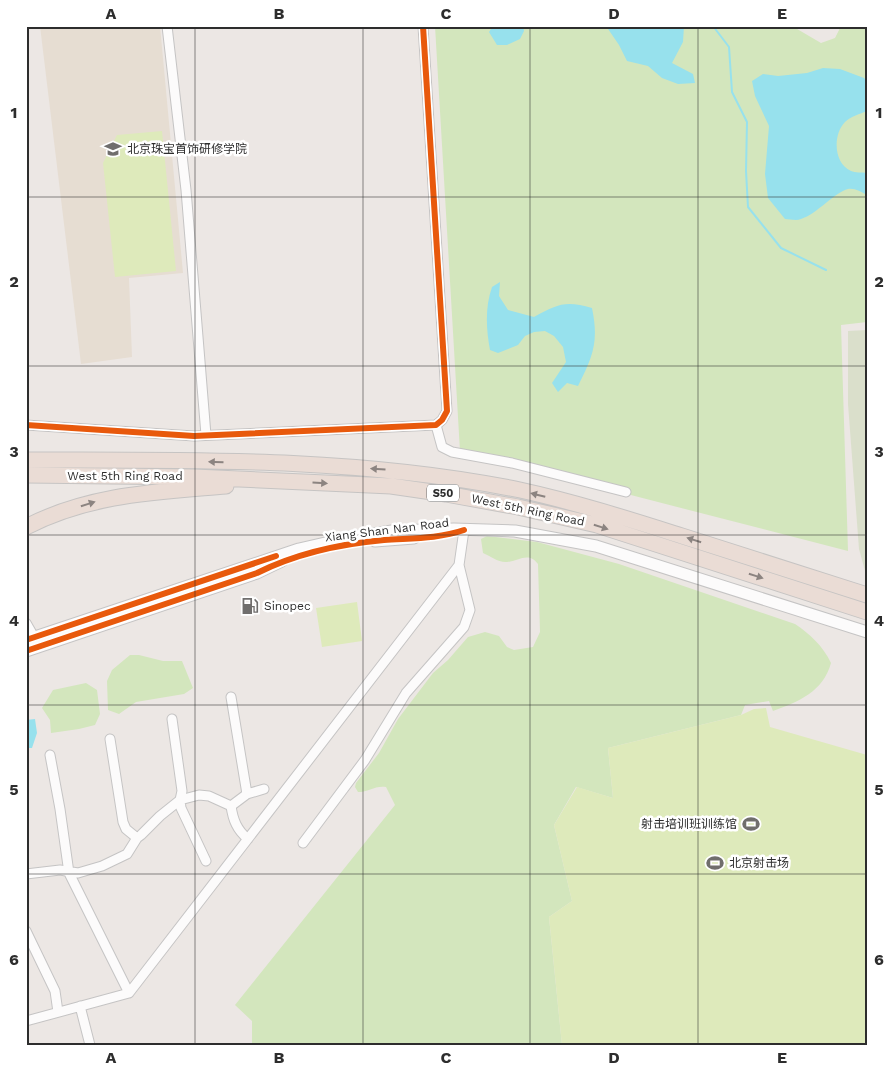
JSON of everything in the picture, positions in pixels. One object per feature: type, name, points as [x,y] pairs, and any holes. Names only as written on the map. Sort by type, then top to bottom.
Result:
[{"type":"highway","points":[[26,450],[109,460]]},
{"type":"highway","name":"West 5th Ring Road","points":[[26,460],[291,464],[394,470],[450,478],[521,490],[601,510],[866,594]]},
{"type":"highway","name":"West 5th Ring Road","points":[[26,475],[194,477],[291,481],[392,486],[446,494],[518,507],[597,525],[867,612]]},
{"type":"highway","points":[[26,528],[63,512],[99,500],[134,493],[291,481]]},
{"type":"highway","points":[[26,535],[63,512]]},
{"type":"main road","name":"Xiang Shan Nan Road","points":[[26,651],[257,572],[290,558],[319,550],[373,541],[446,536],[464,530]]},
{"type":"main road","name":"Xiang Shan Nan Road","points":[[30,638],[299,549],[354,537],[392,532],[464,530],[515,531],[596,546],[867,632]]},
{"type":"street","points":[[167,26],[186,190],[206,435]]},
{"type":"street","points":[[26,425],[194,436],[436,425],[442,420],[447,411],[423,26]]},
{"type":"street","points":[[436,425],[442,447],[452,452],[512,463],[626,492]]},
{"type":"street","points":[[303,843],[365,760],[406,693],[464,627],[470,610],[459,565],[464,530]]},
{"type":"street","points":[[26,1021],[129,993],[459,565]]},
{"type":"street","points":[[26,623],[30,638]]},
{"type":"street","points":[[231,697],[247,794]]},
{"type":"street","points":[[172,718],[182,791],[180,800],[206,861]]},
{"type":"street","points":[[110,739],[123,822],[126,829],[137,838]]},
{"type":"street","points":[[50,756],[60,809],[68,873],[129,993]]},
{"type":"street","points":[[231,806],[247,794],[264,789]]},
{"type":"street","points":[[26,874],[60,870],[68,873],[78,873],[102,866],[127,854],[137,838],[180,800],[199,795],[208,796],[231,806]]},
{"type":"street","points":[[231,806],[234,820],[242,834],[248,839]]},
{"type":"street","points":[[26,931],[55,991],[58,1012]]},
{"type":"street","points":[[80,1006],[90,1045]]},
{"type":"shaded area","name":"北京珠宝首饰研修学院","points":[[40,26],[160,26],[183,273],[129,278],[132,357],[81,364]]},
{"type":"green space","points":[[435,26],[792,26],[821,43],[835,38],[841,26],[867,26],[867,322],[841,325],[848,551],[460,451]]},
{"type":"green space","points":[[162,131],[176,271],[115,277],[103,163],[117,135]]},
{"type":"green space","points":[[867,330],[867,578],[859,549],[848,404],[848,331]]},
{"type":"green space","points":[[487,536],[537,542],[619,564],[795,624],[811,636],[824,651],[831,663],[827,673],[816,689],[800,700],[773,711],[769,701],[745,705],[741,715],[608,748],[613,798],[576,787],[554,825],[572,901],[549,917],[562,1045],[252,1045],[252,1021],[235,1005],[395,805],[386,787],[358,792],[355,787],[379,753],[398,719],[433,673],[448,660],[468,637],[485,632],[499,636],[507,647],[514,650],[533,647],[540,632],[538,564],[535,560],[527,557],[507,562],[483,553],[481,539]]},
{"type":"green space","points":[[357,602],[362,641],[322,647],[316,608]]},
{"type":"green space","points":[[130,655],[139,655],[163,661],[182,661],[193,688],[184,694],[136,702],[119,714],[108,710],[107,681],[112,670]]},
{"type":"green space","points":[[86,683],[97,690],[100,714],[95,725],[51,733],[50,720],[42,708],[53,690]]},
{"type":"green space","name":"北京射击场","points":[[766,708],[770,727],[867,755],[867,1045],[562,1045],[549,917],[572,901],[554,825],[577,787],[613,798],[608,748],[741,715],[754,709]]},
{"type":"water","points":[[493,26],[523,26],[524,31],[520,39],[507,45],[497,45],[489,32]]},
{"type":"water","points":[[606,26],[684,26],[683,42],[672,63],[693,74],[695,83],[678,84],[662,78],[648,66],[627,61]]},
{"type":"water","points":[[823,68],[840,69],[864,78],[867,81],[867,111],[845,122],[838,134],[837,148],[838,155],[845,167],[853,172],[867,173],[867,195],[848,189],[837,194],[801,219],[785,219],[768,198],[765,174],[769,126],[755,96],[752,81],[763,74],[778,76],[807,73]]},
{"type":"water","points":[[500,282],[499,296],[508,310],[534,317],[556,306],[568,304],[592,308],[595,340],[588,366],[578,386],[567,383],[558,392],[552,383],[566,362],[563,347],[554,336],[545,331],[534,332],[525,336],[518,345],[498,353],[490,350],[487,326],[488,302],[492,287]]},
{"type":"water","points":[[35,719],[37,733],[32,748],[26,748],[26,720]]},
{"type":"waterway","points":[[713,26],[729,47],[732,92],[747,122],[746,171],[748,207],[781,248],[826,270]]},
{"type":"cycle path","points":[[26,425],[194,436],[436,425],[442,420],[447,411],[423,26]]},
{"type":"cycle path","points":[[26,651],[257,573],[287,560],[319,550],[384,540],[434,537],[464,530]]},
{"type":"cycle path","points":[[26,640],[276,556]]},
{"type":"place","name":"北京珠宝首饰研修学院","points":[[113,149]]},
{"type":"place","name":"Sinopec","points":[[250,606]]},
{"type":"place","name":"射击培训班训练馆","points":[[751,824]]},
{"type":"place","name":"北京射击场","points":[[715,863]]}]
